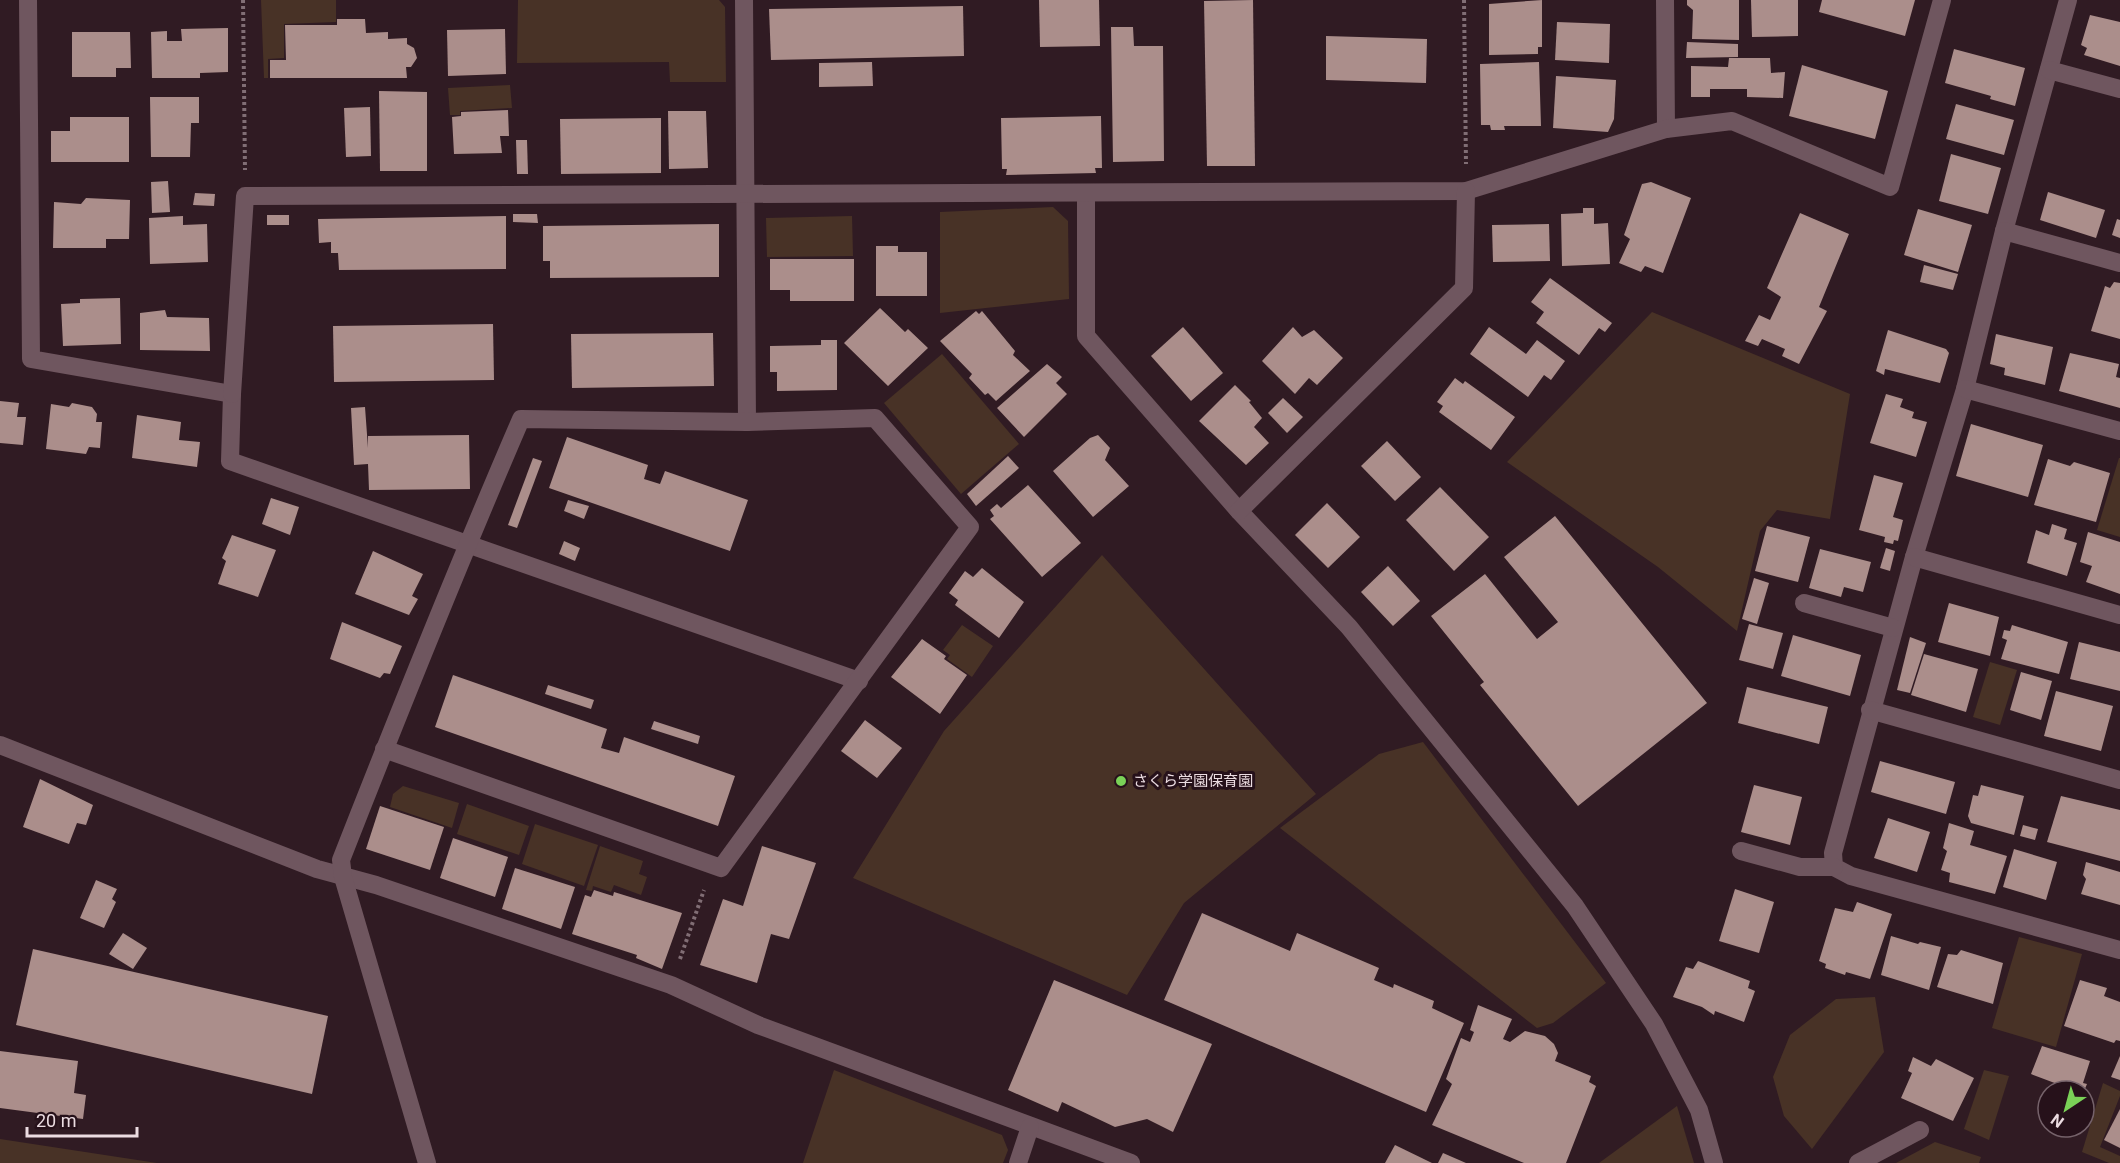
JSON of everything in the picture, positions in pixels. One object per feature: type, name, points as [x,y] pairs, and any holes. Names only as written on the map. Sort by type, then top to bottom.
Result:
[{"type":"street","points":[[28,0],[31,359],[232,394]]},
{"type":"street","points":[[744,0],[747,422]]},
{"type":"street","points":[[1665,0],[1666,129]]},
{"type":"street","points":[[859,681],[230,461],[245,196],[1466,191],[1666,129],[1732,121],[1890,187],[1942,0]]},
{"type":"street","points":[[1834,867],[1833,853],[1870,710],[1965,389],[2004,231],[2068,0]]},
{"type":"street","points":[[2049,70],[2120,89]]},
{"type":"street","points":[[1239,511],[1464,288],[1466,191]]},
{"type":"street","points":[[1086,193],[1086,336],[1239,511],[1349,627],[1575,906],[1654,1024],[1699,1110],[1714,1163]]},
{"type":"street","points":[[2004,231],[2120,262]]},
{"type":"street","points":[[1965,389],[2120,431]]},
{"type":"street","points":[[384,749],[721,868],[970,527],[875,418],[747,422],[520,419],[466,544],[384,749],[341,860],[344,878],[427,1163]]},
{"type":"street","points":[[1914,557],[2120,615]]},
{"type":"street","points":[[1804,603],[1893,628]]},
{"type":"street","points":[[1870,710],[2120,780]]},
{"type":"street","points":[[0,745],[206,827],[344,878],[376,885],[671,985],[758,1025],[1131,1163]]},
{"type":"street","points":[[1741,851],[1800,867],[1834,867],[1851,876],[2120,950]]},
{"type":"street","points":[[1018,1163],[1030,1127]]},
{"type":"street","points":[[1858,1163],[1920,1130]]},
{"type":"path","points":[[243,0],[245,196]]},
{"type":"path","points":[[1464,0],[1466,191]]},
{"type":"path","points":[[671,985],[713,865]]},
{"type":"shaded area","points":[[261,0],[336,0],[336,22],[284,24],[284,58],[268,59],[268,78],[264,78]]},
{"type":"shaded area","points":[[518,0],[719,0],[725,7],[726,82],[670,82],[669,62],[517,63]]},
{"type":"shaded area","points":[[510,85],[512,108],[460,111],[460,115],[450,115],[448,88]]},
{"type":"shaded area","points":[[1053,207],[1068,221],[1069,299],[940,313],[940,212]]},
{"type":"shaded area","points":[[852,216],[853,256],[767,257],[766,218]]},
{"type":"shaded area","points":[[1652,312],[1850,394],[1830,519],[1777,510],[1760,531],[1737,631],[1658,567],[1507,462]]},
{"type":"shaded area","points":[[942,354],[1019,444],[961,494],[884,403]]},
{"type":"shaded area","points":[[2120,458],[2120,537],[2097,530]]},
{"type":"shaded area","points":[[1102,555],[1316,794],[1184,903],[1127,995],[853,878],[944,731]]},
{"type":"shaded area","points":[[962,625],[993,646],[972,677],[947,659],[950,655],[943,650]]},
{"type":"shaded area","points":[[1990,662],[2017,670],[2000,725],[1973,717]]},
{"type":"shaded area","points":[[1423,742],[1606,983],[1553,1023],[1537,1028],[1280,828],[1379,754]]},
{"type":"shaded area","points":[[403,786],[459,803],[452,828],[390,807],[393,794]]},
{"type":"shaded area","points":[[467,804],[529,826],[519,855],[457,834]]},
{"type":"shaded area","points":[[535,824],[598,845],[584,886],[522,864]]},
{"type":"shaded area","points":[[600,846],[643,861],[639,874],[647,877],[641,895],[614,885],[611,892],[593,886],[592,891],[586,890]]},
{"type":"shaded area","points":[[2019,937],[2082,954],[2056,1047],[1992,1028]]},
{"type":"shaded area","points":[[1875,997],[1884,1052],[1812,1149],[1784,1116],[1773,1077],[1790,1035],[1836,999]]},
{"type":"shaded area","points":[[834,1070],[1002,1135],[1008,1150],[1003,1163],[803,1163]]},
{"type":"shaded area","points":[[1984,1070],[2009,1076],[1989,1140],[1964,1129]]},
{"type":"shaded area","points":[[2103,1083],[2120,1091],[2100,1147],[2120,1156],[2120,1163],[2109,1163],[2082,1152],[2086,1139],[2096,1139],[2096,1106]]},
{"type":"shaded area","points":[[1677,1106],[1694,1163],[1599,1163]]},
{"type":"shaded area","points":[[0,1139],[157,1163],[0,1163]]},
{"type":"shaded area","points":[[1935,1142],[1981,1157],[1979,1163],[1896,1163]]},
{"type":"building","points":[[1039,0],[1099,0],[1100,46],[1040,47]]},
{"type":"building","points":[[1253,0],[1255,166],[1207,166],[1204,1]]},
{"type":"building","points":[[1542,0],[1542,47],[1538,47],[1538,54],[1489,55],[1489,4]]},
{"type":"building","points":[[1687,0],[1739,0],[1739,40],[1692,39],[1693,10],[1687,5]]},
{"type":"building","points":[[1751,0],[1798,0],[1798,36],[1752,37]]},
{"type":"building","points":[[1822,0],[1915,0],[1905,36],[1819,12]]},
{"type":"building","points":[[963,6],[964,56],[771,60],[769,9]]},
{"type":"building","points":[[2090,15],[2120,22],[2120,66],[2084,55],[2087,48],[2081,45]]},
{"type":"building","points":[[337,19],[365,19],[366,33],[388,32],[388,39],[407,38],[407,44],[414,48],[417,58],[411,67],[406,67],[407,78],[270,78],[270,60],[286,60],[285,25],[337,25]]},
{"type":"building","points":[[1557,22],[1610,24],[1609,63],[1555,60]]},
{"type":"building","points":[[1111,27],[1133,27],[1134,46],[1163,46],[1164,161],[1113,162]]},
{"type":"building","points":[[228,28],[228,72],[200,73],[200,78],[152,78],[151,32],[167,31],[167,41],[182,41],[181,29]]},
{"type":"building","points":[[505,29],[506,74],[448,76],[447,30]]},
{"type":"building","points":[[72,32],[130,32],[131,68],[116,68],[116,77],[72,77]]},
{"type":"building","points":[[1326,36],[1427,39],[1426,83],[1326,80]]},
{"type":"building","points":[[1687,42],[1738,44],[1738,57],[1686,58]]},
{"type":"building","points":[[1954,49],[2025,68],[2015,106],[1990,99],[1991,96],[1945,83]]},
{"type":"building","points":[[1729,58],[1770,58],[1771,73],[1785,72],[1783,98],[1747,97],[1747,89],[1710,89],[1710,97],[1691,97],[1691,66],[1728,67]]},
{"type":"building","points":[[872,62],[873,86],[819,87],[819,63]]},
{"type":"building","points":[[1539,62],[1541,126],[1504,126],[1505,130],[1491,130],[1490,125],[1481,125],[1480,64]]},
{"type":"building","points":[[1802,65],[1888,91],[1875,139],[1789,116]]},
{"type":"building","points":[[1556,76],[1616,80],[1614,119],[1608,132],[1553,128]]},
{"type":"building","points":[[379,91],[427,92],[427,171],[380,171]]},
{"type":"building","points":[[150,97],[199,97],[199,123],[191,123],[190,157],[151,157]]},
{"type":"building","points":[[1956,104],[2014,120],[2004,155],[1946,139]]},
{"type":"building","points":[[370,107],[371,156],[346,157],[344,108]]},
{"type":"building","points":[[508,110],[509,136],[500,136],[502,153],[454,154],[452,117],[461,116],[461,112]]},
{"type":"building","points":[[668,111],[706,111],[708,168],[669,169]]},
{"type":"building","points":[[1101,116],[1102,168],[1095,168],[1096,173],[1006,175],[1007,169],[1002,169],[1001,118]]},
{"type":"building","points":[[70,117],[129,117],[129,162],[51,162],[51,131],[70,131]]},
{"type":"building","points":[[661,118],[661,173],[561,174],[560,119]]},
{"type":"building","points":[[516,140],[527,140],[528,174],[517,174]]},
{"type":"building","points":[[1951,154],[2001,168],[1988,214],[1939,201]]},
{"type":"building","points":[[168,181],[170,212],[152,213],[151,182]]},
{"type":"building","points":[[1651,182],[1691,198],[1663,273],[1645,266],[1641,272],[1619,263],[1630,239],[1624,235],[1642,184]]},
{"type":"building","points":[[2048,192],[2105,210],[2096,238],[2040,220]]},
{"type":"building","points":[[195,193],[215,194],[214,206],[193,205]]},
{"type":"building","points":[[86,198],[130,200],[129,239],[106,239],[106,248],[53,248],[54,202],[81,204]]},
{"type":"building","points":[[1583,208],[1594,208],[1594,224],[1608,223],[1610,264],[1562,266],[1561,214],[1583,213]]},
{"type":"building","points":[[1918,209],[1972,225],[1958,272],[1904,255]]},
{"type":"building","points":[[1800,213],[1849,234],[1819,307],[1827,311],[1799,364],[1782,356],[1785,349],[1762,339],[1758,346],[1745,341],[1759,315],[1770,320],[1781,297],[1767,288]]},
{"type":"building","points":[[513,214],[537,214],[538,223],[513,222]]},
{"type":"building","points":[[267,215],[289,215],[289,225],[267,225]]},
{"type":"building","points":[[183,216],[183,225],[207,224],[208,262],[150,264],[149,218]]},
{"type":"building","points":[[506,216],[506,269],[339,270],[338,253],[331,253],[331,242],[319,243],[318,219]]},
{"type":"building","points":[[2117,219],[2120,220],[2120,238],[2112,235]]},
{"type":"building","points":[[719,224],[719,277],[550,278],[550,261],[543,261],[543,226]]},
{"type":"building","points":[[1549,224],[1550,261],[1493,262],[1492,225]]},
{"type":"building","points":[[876,246],[898,246],[898,252],[927,252],[927,296],[876,296]]},
{"type":"building","points":[[770,259],[854,259],[854,301],[790,301],[790,290],[770,290]]},
{"type":"building","points":[[1924,265],[1958,274],[1953,290],[1920,282]]},
{"type":"building","points":[[1550,278],[1612,323],[1605,332],[1599,328],[1579,355],[1536,323],[1544,312],[1531,302]]},
{"type":"building","points":[[2114,282],[2120,283],[2120,339],[2091,331],[2105,286],[2110,288]]},
{"type":"building","points":[[120,298],[121,344],[63,346],[61,304],[80,303],[80,299]]},
{"type":"building","points":[[880,308],[905,332],[908,329],[928,348],[888,386],[844,343]]},
{"type":"building","points":[[165,310],[167,317],[209,318],[210,351],[140,350],[140,313]]},
{"type":"building","points":[[976,311],[979,314],[982,311],[1015,351],[1013,355],[1030,371],[996,401],[988,393],[985,395],[969,378],[972,374],[940,341]]},
{"type":"building","points":[[493,324],[494,380],[334,382],[333,326]]},
{"type":"building","points":[[1183,327],[1223,373],[1191,401],[1151,356]]},
{"type":"building","points":[[1293,327],[1302,337],[1314,330],[1343,358],[1317,385],[1309,378],[1295,394],[1262,361]]},
{"type":"building","points":[[1489,327],[1526,354],[1537,340],[1565,361],[1551,380],[1544,375],[1528,397],[1470,354]]},
{"type":"building","points":[[1888,330],[1946,349],[1949,353],[1940,383],[1885,369],[1884,375],[1876,371]]},
{"type":"building","points":[[713,333],[714,386],[572,388],[571,334]]},
{"type":"building","points":[[1996,334],[2053,347],[2045,385],[2004,375],[2005,368],[1990,364]]},
{"type":"building","points":[[821,340],[837,340],[837,390],[777,391],[777,372],[770,372],[770,346],[821,345]]},
{"type":"building","points":[[2070,353],[2119,364],[2116,377],[2120,378],[2120,408],[2059,391]]},
{"type":"building","points":[[1047,364],[1062,377],[1056,383],[1067,394],[1024,437],[997,408]]},
{"type":"building","points":[[1455,378],[1463,384],[1465,381],[1515,417],[1491,450],[1439,412],[1443,406],[1437,402]]},
{"type":"building","points":[[1235,385],[1251,401],[1249,402],[1262,418],[1254,427],[1269,443],[1246,465],[1199,421]]},
{"type":"building","points":[[1886,394],[1903,399],[1900,407],[1914,412],[1912,418],[1927,422],[1916,457],[1870,443]]},
{"type":"building","points":[[1283,398],[1303,417],[1287,433],[1268,413]]},
{"type":"building","points":[[0,401],[19,403],[17,417],[26,417],[23,445],[0,443]]},
{"type":"building","points":[[72,403],[92,407],[97,414],[96,422],[102,422],[100,448],[89,447],[86,454],[46,449],[51,404],[69,407]]},
{"type":"building","points":[[365,407],[368,448],[368,436],[469,435],[470,489],[369,490],[368,464],[354,465],[351,408]]},
{"type":"building","points":[[137,415],[181,422],[179,440],[200,442],[197,467],[132,458]]},
{"type":"building","points":[[1971,424],[2043,445],[2028,497],[1956,476]]},
{"type":"building","points":[[1098,435],[1110,448],[1105,460],[1129,486],[1093,517],[1053,471],[1090,438]]},
{"type":"building","points":[[567,437],[648,465],[644,479],[660,484],[665,471],[748,500],[730,551],[549,488]]},
{"type":"building","points":[[1387,441],[1421,477],[1395,501],[1361,466]]},
{"type":"building","points":[[1008,456],[1019,468],[976,506],[967,494]]},
{"type":"building","points":[[533,458],[542,461],[517,528],[508,525]]},
{"type":"building","points":[[2048,459],[2070,466],[2074,462],[2110,473],[2096,522],[2034,505]]},
{"type":"building","points":[[1874,475],[1903,483],[1893,517],[1903,520],[1898,541],[1894,540],[1893,544],[1884,542],[1885,537],[1859,530]]},
{"type":"building","points":[[1028,485],[1081,543],[1042,577],[990,519],[994,516],[990,510],[997,504],[1001,508]]},
{"type":"building","points":[[1440,487],[1489,537],[1454,571],[1406,520]]},
{"type":"building","points":[[271,498],[299,507],[290,535],[262,524]]},
{"type":"building","points":[[568,500],[589,506],[584,519],[564,511]]},
{"type":"building","points":[[1327,503],[1360,537],[1328,568],[1295,535]]},
{"type":"building","points":[[1555,516],[1707,703],[1578,806],[1480,685],[1484,682],[1431,616],[1485,574],[1537,639],[1558,622],[1504,557]]},
{"type":"building","points":[[2052,524],[2067,529],[2064,539],[2077,543],[2067,576],[2027,563],[2036,530],[2049,535]]},
{"type":"building","points":[[1767,526],[1810,537],[1798,582],[1755,571]]},
{"type":"building","points":[[2088,532],[2120,542],[2120,594],[2086,582],[2092,566],[2080,562]]},
{"type":"building","points":[[232,535],[276,550],[258,597],[218,584],[226,561],[222,558]]},
{"type":"building","points":[[564,541],[580,548],[575,561],[559,554]]},
{"type":"building","points":[[1886,548],[1895,551],[1890,571],[1880,568]]},
{"type":"building","points":[[1820,549],[1871,562],[1863,592],[1844,587],[1841,597],[1809,588]]},
{"type":"building","points":[[373,551],[423,574],[412,596],[418,599],[409,615],[355,594]]},
{"type":"building","points":[[1388,566],[1420,601],[1393,626],[1361,592]]},
{"type":"building","points":[[982,568],[1024,602],[999,638],[955,605],[958,600],[949,593],[965,571],[973,577]]},
{"type":"building","points":[[1754,578],[1769,583],[1757,624],[1742,619]]},
{"type":"building","points":[[1949,603],[1999,617],[1990,656],[1938,642]]},
{"type":"building","points":[[342,622],[402,646],[390,674],[384,673],[380,678],[330,659]]},
{"type":"building","points":[[1749,624],[1783,633],[1773,669],[1739,660]]},
{"type":"building","points":[[2012,625],[2068,642],[2059,674],[2001,659],[2007,640],[2002,638],[2004,630],[2010,631]]},
{"type":"building","points":[[1793,635],[1861,655],[1850,696],[1781,676]]},
{"type":"building","points":[[1910,637],[1926,643],[1910,693],[1897,690]]},
{"type":"building","points":[[922,639],[946,656],[944,659],[967,675],[940,714],[891,677]]},
{"type":"building","points":[[2079,642],[2120,652],[2120,691],[2070,679]]},
{"type":"building","points":[[1924,654],[1978,669],[1966,712],[1911,695]]},
{"type":"building","points":[[2021,672],[2052,681],[2041,720],[2010,710]]},
{"type":"building","points":[[453,675],[607,729],[601,748],[619,753],[624,737],[735,776],[718,826],[435,727]]},
{"type":"building","points":[[548,685],[594,700],[591,709],[545,694]]},
{"type":"building","points":[[1747,687],[1828,707],[1819,744],[1738,723]]},
{"type":"building","points":[[2056,691],[2113,706],[2101,751],[2044,736]]},
{"type":"building","points":[[865,720],[902,748],[877,778],[841,751]]},
{"type":"building","points":[[654,721],[700,736],[698,744],[651,729]]},
{"type":"building","points":[[1880,761],[1955,782],[1946,814],[1871,792]]},
{"type":"building","points":[[40,779],[93,805],[86,825],[77,823],[69,844],[23,827]]},
{"type":"building","points":[[1754,785],[1802,797],[1790,845],[1741,832]]},
{"type":"building","points":[[1981,785],[2024,796],[2014,835],[1971,823],[1968,816],[1973,795],[1978,796]]},
{"type":"building","points":[[2061,796],[2120,810],[2120,861],[2047,842]]},
{"type":"building","points":[[380,806],[444,827],[430,870],[366,849]]},
{"type":"building","points":[[1888,818],[1930,832],[1917,872],[1874,858]]},
{"type":"building","points":[[1949,823],[1974,831],[1970,845],[2007,856],[1995,894],[1949,882],[1950,873],[1941,870],[1947,851],[1943,848]]},
{"type":"building","points":[[2023,825],[2038,829],[2035,840],[2020,836]]},
{"type":"building","points":[[453,838],[508,857],[495,897],[440,878]]},
{"type":"building","points":[[762,846],[816,863],[789,939],[771,934],[757,983],[700,965],[723,899],[743,906]]},
{"type":"building","points":[[2014,849],[2057,862],[2046,900],[2003,887]]},
{"type":"building","points":[[2086,862],[2120,872],[2120,905],[2081,894],[2086,879],[2083,875]]},
{"type":"building","points":[[515,868],[575,887],[561,929],[502,909]]},
{"type":"building","points":[[96,880],[117,889],[112,899],[116,902],[104,928],[80,918]]},
{"type":"building","points":[[1735,889],[1774,902],[1759,953],[1719,941]]},
{"type":"building","points":[[594,890],[613,896],[614,892],[682,913],[662,969],[636,958],[637,955],[572,934],[585,895],[591,897]]},
{"type":"building","points":[[1857,902],[1892,914],[1870,979],[1846,972],[1845,975],[1825,968],[1826,964],[1819,961],[1835,908],[1853,912]]},
{"type":"building","points":[[1202,913],[1290,951],[1297,933],[1379,968],[1374,980],[1393,988],[1394,984],[1434,1001],[1432,1008],[1464,1023],[1426,1112],[1164,1000]]},
{"type":"building","points":[[123,933],[147,948],[133,969],[109,954]]},
{"type":"building","points":[[1891,936],[1918,944],[1920,942],[1941,947],[1929,990],[1881,975]]},
{"type":"building","points":[[33,949],[328,1016],[312,1094],[16,1025]]},
{"type":"building","points":[[1961,950],[2003,963],[1993,1004],[1937,987],[1948,954],[1957,955]]},
{"type":"building","points":[[1698,961],[1750,981],[1748,988],[1755,991],[1744,1022],[1715,1011],[1714,1015],[1702,1007],[1673,997],[1686,967],[1693,969]]},
{"type":"building","points":[[1054,980],[1212,1044],[1173,1132],[1147,1119],[1115,1127],[1062,1102],[1058,1112],[1008,1090]]},
{"type":"building","points":[[2080,980],[2107,988],[2104,996],[2120,1002],[2120,1041],[2116,1040],[2114,1043],[2064,1026]]},
{"type":"building","points":[[1478,1005],[1512,1019],[1503,1039],[1510,1042],[1525,1031],[1545,1036],[1554,1044],[1558,1053],[1555,1061],[1591,1076],[1589,1082],[1596,1086],[1566,1163],[1524,1163],[1432,1125],[1452,1084],[1446,1079],[1461,1038],[1470,1042],[1474,1032],[1470,1030]]},
{"type":"building","points":[[2042,1046],[2090,1061],[2084,1079],[2044,1079],[2031,1074]]},
{"type":"building","points":[[0,1051],[78,1061],[74,1093],[86,1095],[83,1119],[0,1108]]},
{"type":"building","points":[[2120,1056],[2120,1080],[2111,1077]]},
{"type":"building","points":[[1913,1057],[1931,1066],[1936,1059],[1974,1078],[1953,1121],[1901,1098],[1912,1073],[1908,1071]]},
{"type":"building","points":[[2120,1109],[2120,1148],[2104,1140]]},
{"type":"building","points":[[1395,1145],[1432,1163],[1385,1163]]},
{"type":"building","points":[[1443,1153],[1466,1163],[1438,1163]]},
{"type":"place","name":"さくら学園保育園","points":[[1121,781]]}]
